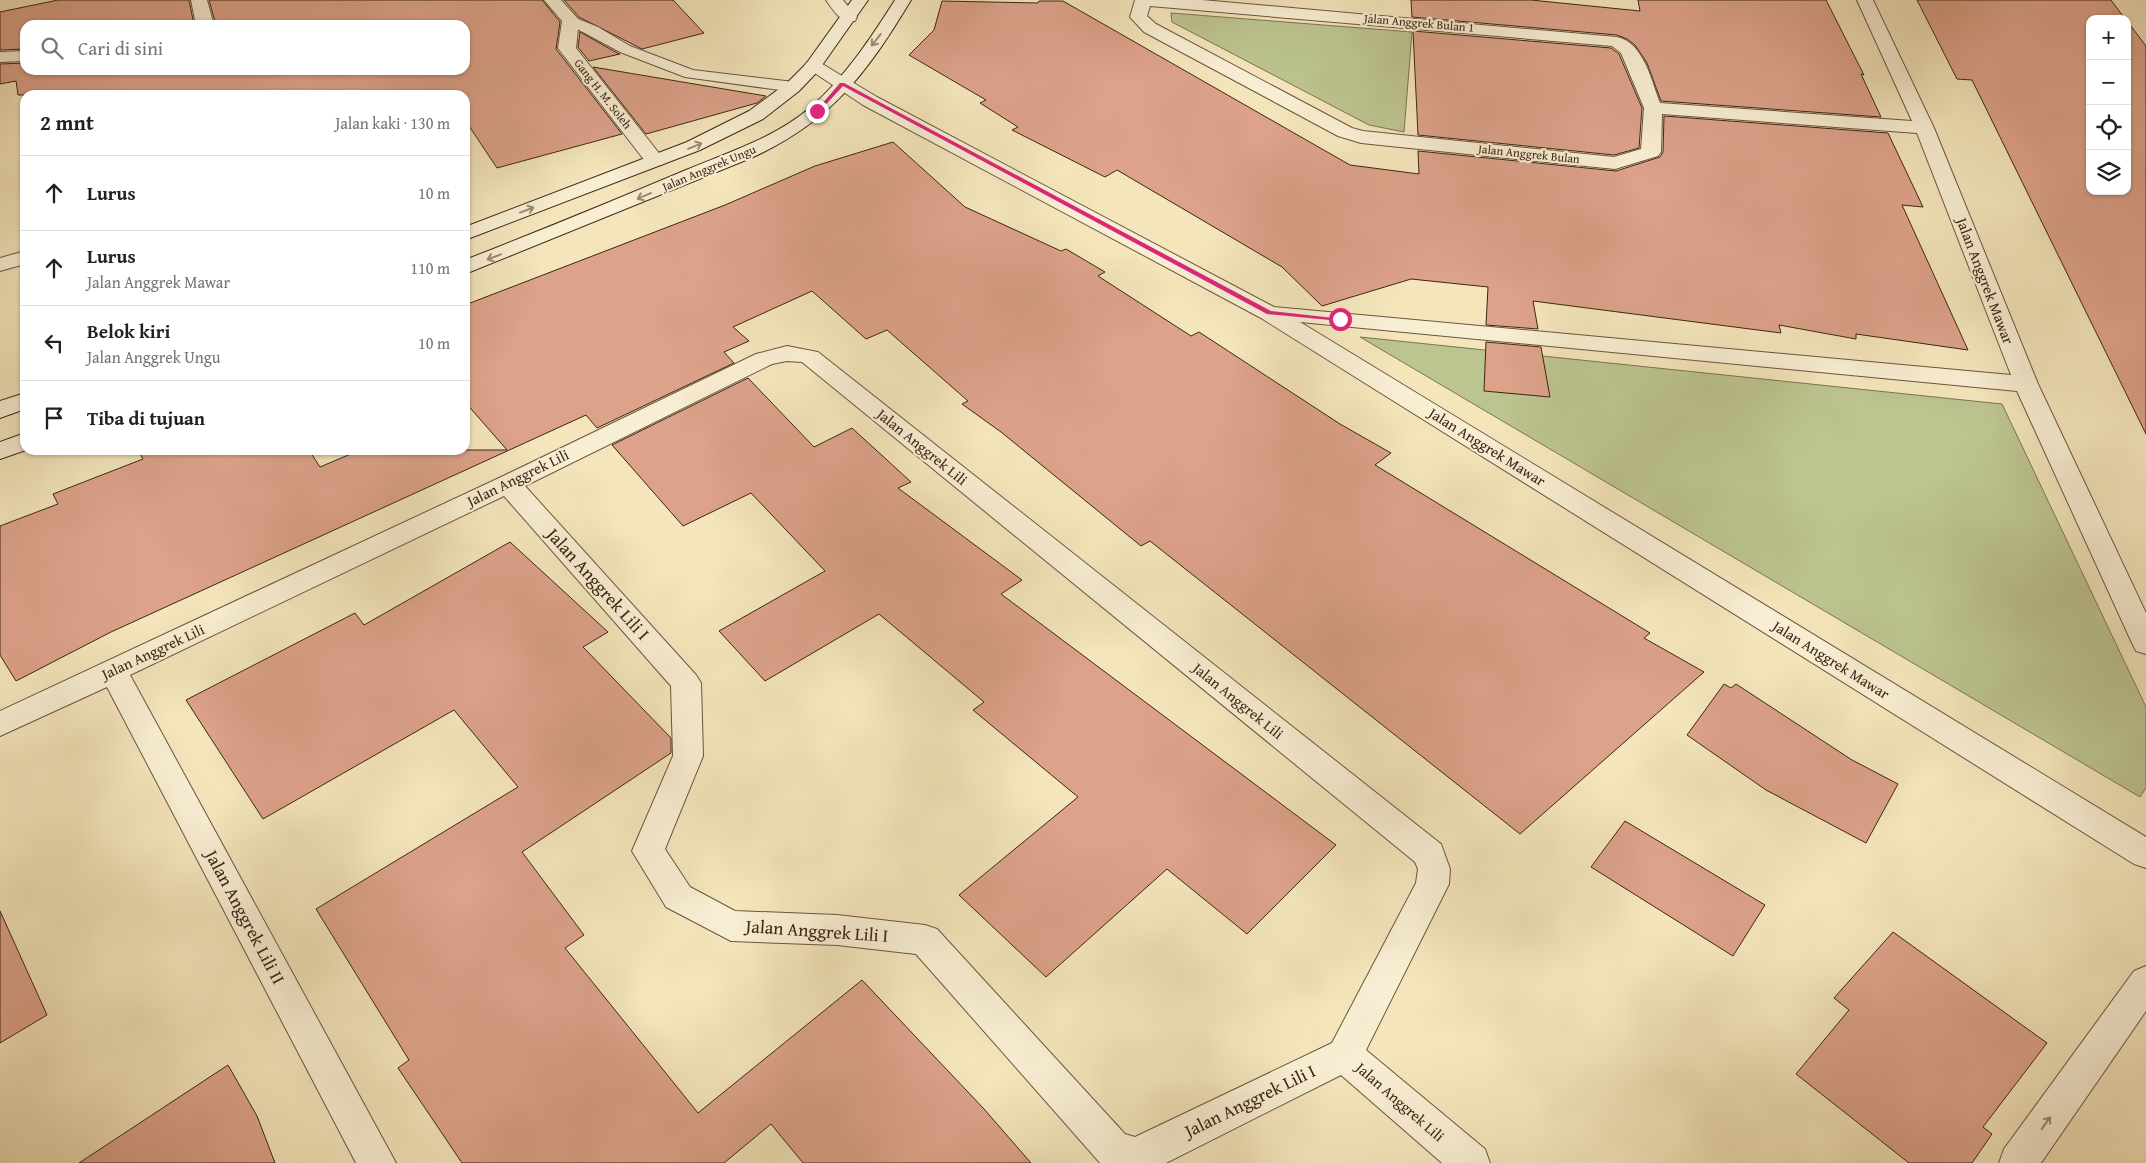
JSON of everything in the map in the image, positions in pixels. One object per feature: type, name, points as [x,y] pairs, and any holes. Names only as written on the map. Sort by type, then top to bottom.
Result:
[{"type":"street","points":[[199,0],[204,20]]},
{"type":"street","points":[[552,0],[571,20]]},
{"type":"street","points":[[834,0],[849,17]]},
{"type":"street","name":"Jalan Anggrek Ungu","points":[[470,232],[695,146],[735,127],[768,108],[794,87],[812,66],[860,0]]},
{"type":"street","name":"Jalan Anggrek Ungu","points":[[470,266],[602,214],[776,139],[817,111],[842,84],[890,21],[903,0]]},
{"type":"street","name":"Jalan Anggrek Bulan","points":[[1143,0],[1138,17],[1150,28],[1345,132],[1361,137],[1615,163],[1651,152],[1653,108]]},
{"type":"street","name":"Jalan Anggrek Bulan 1","points":[[1143,0],[1591,38],[1617,42],[1629,50],[1653,108]]},
{"type":"street","name":"Jalan Anggrek Mawar","points":[[1866,0],[1925,128],[2026,384],[2146,643]]},
{"type":"street","name":"Gang H. M. Soleh","points":[[571,20],[567,48],[655,161]]},
{"type":"street","points":[[0,57],[20,56]]},
{"type":"street","name":"Jalan Anggrek Mawar","points":[[812,66],[842,84],[1269,313],[2146,854]]},
{"type":"street","points":[[1653,108],[1925,128]]},
{"type":"street","points":[[0,265],[20,259]]},
{"type":"street","points":[[1269,313],[2026,384]]},
{"type":"street","name":"Jalan Anggrek Lili","points":[[0,724],[508,484],[764,358],[788,352],[810,357],[1429,854],[1434,869],[1432,884],[1345,1055],[1471,1163]]},
{"type":"street","points":[[0,410],[20,403]]},
{"type":"street","points":[[0,451],[20,443]]},
{"type":"street","name":"Jalan Anggrek Lili I","points":[[508,484],[686,683],[688,756],[648,851],[678,897],[731,926],[838,930],[924,940],[1114,1150],[1135,1156],[1151,1150],[1345,1055]]},
{"type":"street","name":"Jalan Anggrek Lili II","points":[[113,671],[377,1163]]},
{"type":"street","points":[[2018,1163],[2146,982]]},
{"type":"lane","points":[[571,20],[593,30],[625,49],[690,74],[794,87]]},
{"type":"green space","points":[[1171,13],[1412,32],[1404,132],[1369,125],[1172,22]]},
{"type":"green space","points":[[1360,337],[2002,404],[2146,707],[2146,788],[2140,797]]},
{"type":"building","points":[[58,0],[189,0],[193,20],[20,20],[20,49],[0,50],[0,12]]},
{"type":"building","points":[[209,0],[542,0],[560,22],[556,49],[622,134],[497,168],[470,128],[470,90],[20,90],[20,95],[18,95],[16,81],[0,84],[0,64],[20,63],[20,75],[470,75],[470,20],[215,20]]},
{"type":"building","points":[[564,0],[673,0],[704,33],[642,49],[579,17]]},
{"type":"building","points":[[1411,0],[1531,0],[1640,11],[1638,0],[1826,0],[1864,75],[1861,74],[1881,117],[1661,101],[1647,63],[1635,45],[1627,39],[1617,35],[1412,17]]},
{"type":"building","points":[[1917,0],[2111,0],[2122,15],[2086,15],[2086,195],[2131,195],[2131,26],[2146,46],[2146,434],[1972,80],[1957,79]]},
{"type":"building","points":[[942,1],[1038,3],[1039,1],[1063,1],[1350,165],[1419,174],[1418,151],[1616,171],[1660,157],[1663,152],[1664,116],[1888,133],[1923,207],[1902,205],[1968,350],[1856,334],[1856,339],[1779,325],[1781,333],[1533,301],[1538,329],[1486,325],[1488,287],[1411,279],[1322,306],[1282,267],[1117,170],[1105,177],[1012,130],[1018,127],[980,103],[986,100],[909,55],[934,30]]},
{"type":"building","points":[[1413,31],[1611,48],[1619,54],[1642,108],[1639,148],[1614,155],[1418,135]]},
{"type":"building","points":[[580,32],[620,54],[589,61],[578,47]]},
{"type":"building","points":[[593,67],[766,96],[757,103],[646,134]]},
{"type":"building","points":[[893,142],[965,207],[1061,251],[1066,249],[1105,272],[1098,276],[1191,336],[1199,332],[1340,424],[1391,453],[1375,465],[1650,633],[1644,638],[1704,672],[1520,834],[1150,541],[1141,546],[1001,432],[962,404],[968,401],[887,330],[866,339],[812,291],[733,327],[749,341],[724,352],[734,363],[597,428],[586,415],[111,632],[16,681],[0,655],[0,526],[58,504],[53,494],[143,459],[141,455],[312,455],[320,467],[348,455],[470,455],[470,450],[507,450],[470,408],[470,303],[725,205],[815,166]]},
{"type":"building","points":[[1486,342],[1541,347],[1550,397],[1484,391]]},
{"type":"building","points":[[748,378],[814,447],[852,428],[911,482],[898,488],[1022,580],[1001,594],[1336,845],[1247,934],[1167,869],[1046,977],[959,895],[1078,797],[973,710],[984,702],[879,614],[765,681],[719,631],[825,571],[751,493],[683,526],[612,445]]},
{"type":"building","points":[[510,542],[608,632],[583,647],[671,738],[671,753],[522,852],[584,935],[565,948],[698,1113],[862,980],[984,1109],[1031,1163],[803,1163],[771,1124],[724,1163],[462,1163],[398,1068],[409,1060],[316,909],[518,787],[454,710],[263,819],[186,700],[355,613],[364,625]]},
{"type":"building","points":[[1724,684],[1731,688],[1736,684],[1852,760],[1898,784],[1866,843],[1766,790],[1687,735]]},
{"type":"building","points":[[1625,821],[1765,905],[1733,956],[1591,867]]},
{"type":"building","points":[[0,911],[47,1015],[0,1043]]},
{"type":"building","points":[[1893,932],[2047,1043],[1983,1127],[1992,1134],[1972,1163],[1909,1163],[1796,1074],[1849,1010],[1834,998]]},
{"type":"building","points":[[228,1065],[257,1116],[275,1163],[79,1163]]},
{"type":"route","points":[[817,111],[842,84],[1269,313],[1340,319]]}]
